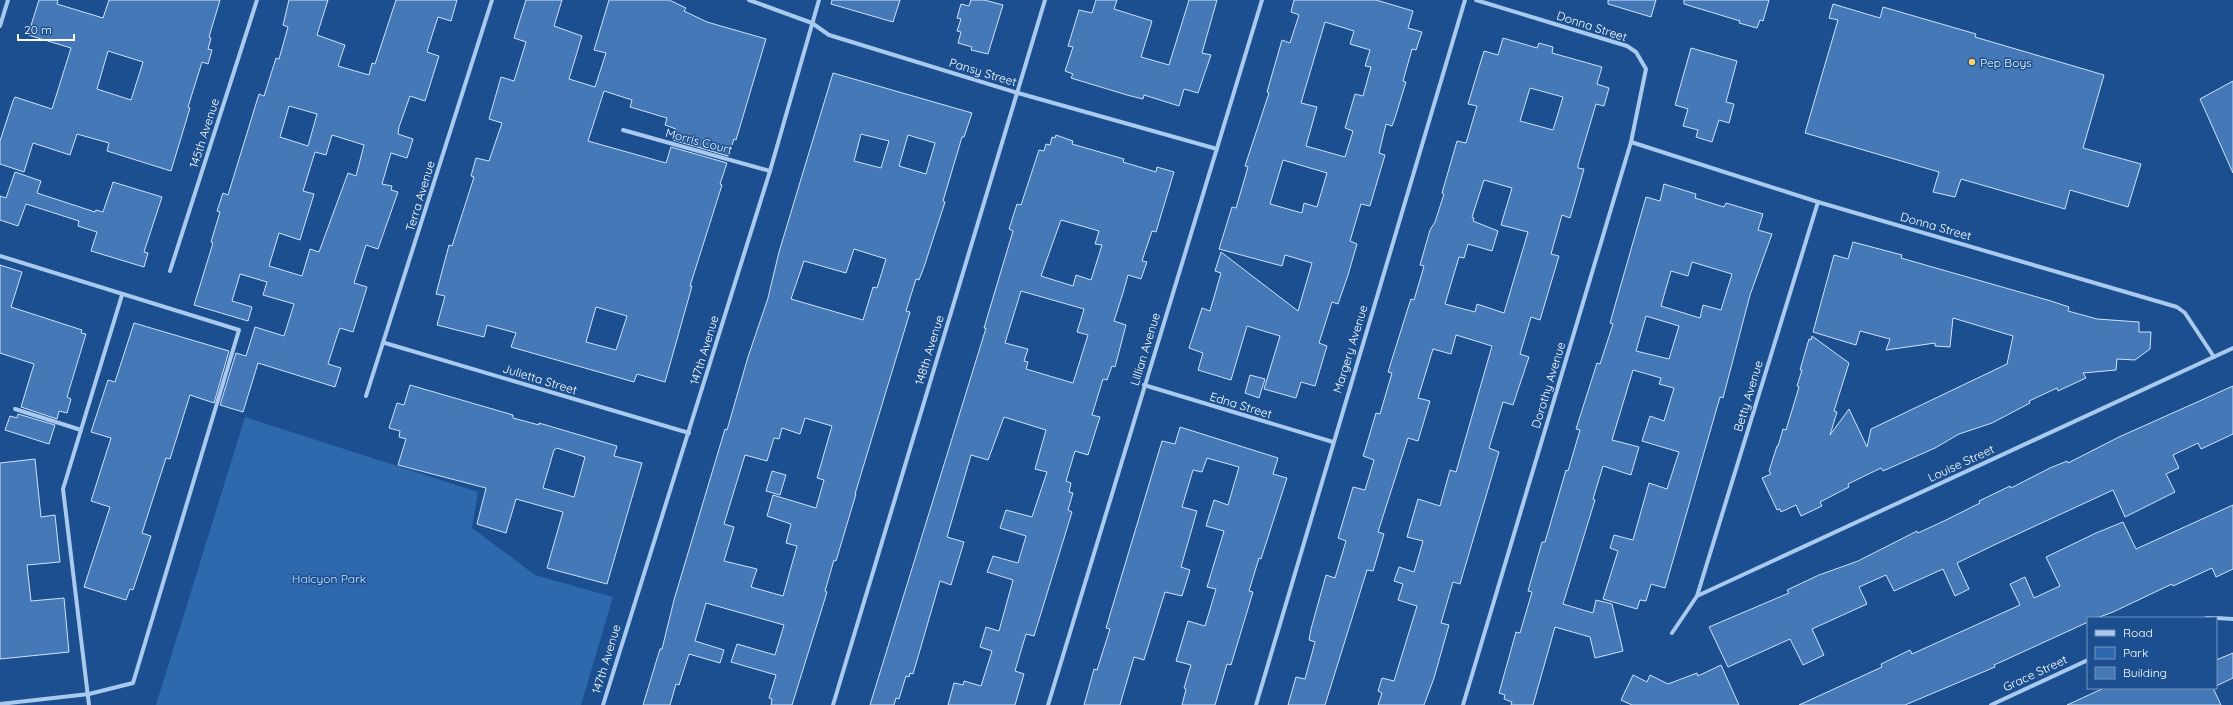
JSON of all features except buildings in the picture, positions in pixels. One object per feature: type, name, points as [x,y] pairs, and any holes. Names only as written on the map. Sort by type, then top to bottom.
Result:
[{"type":"street","points":[[0,26],[8,0]]},
{"type":"street","name":"145th Avenue","points":[[170,271],[257,0]]},
{"type":"street","name":"Terra Avenue","points":[[366,396],[385,343],[492,0]]},
{"type":"street","name":"Pansy Street","points":[[749,0],[812,23],[830,35],[1018,92],[1217,149]]},
{"type":"street","name":"147th Avenue","points":[[603,705],[770,171],[819,0]]},
{"type":"street","name":"148th Avenue","points":[[833,705],[1046,0]]},
{"type":"street","name":"Lillian Avenue","points":[[1048,705],[1262,0]]},
{"type":"street","name":"Margery Avenue","points":[[1256,705],[1465,0]]},
{"type":"street","name":"Donna Street","points":[[1476,0],[1627,46],[1636,52],[1646,69]]},
{"type":"street","name":"Dorothy Avenue","points":[[1463,705],[1631,142],[1646,69]]},
{"type":"street","name":"Morris Court","points":[[623,130],[770,171]]},
{"type":"street","name":"Donna Street","points":[[1631,142],[1818,202],[2177,308],[2186,313],[2214,357]]},
{"type":"street","name":"Betty Avenue","points":[[1697,596],[1818,202]]},
{"type":"street","points":[[0,256],[239,330],[133,683],[89,694],[0,704]]},
{"type":"street","points":[[89,705],[89,694],[63,489],[122,295]]},
{"type":"street","name":"Julietta Street","points":[[385,343],[689,434]]},
{"type":"street","name":"Louise Street","points":[[1697,596],[2233,348]]},
{"type":"street","name":"Edna Street","points":[[1144,385],[1333,442]]},
{"type":"street","points":[[15,409],[81,430]]},
{"type":"street","points":[[1672,633],[1697,596]]},
{"type":"street","points":[[2217,618],[2233,619]]},
{"type":"street","name":"Grace Street","points":[[1991,705],[2087,660]]},
{"type":"green space","name":"Halcyon Park","points":[[245,417],[478,492],[472,528],[535,575],[613,597],[581,705],[156,705]]},
{"type":"place","name":"Pep Boys","points":[[1972,62]]}]
